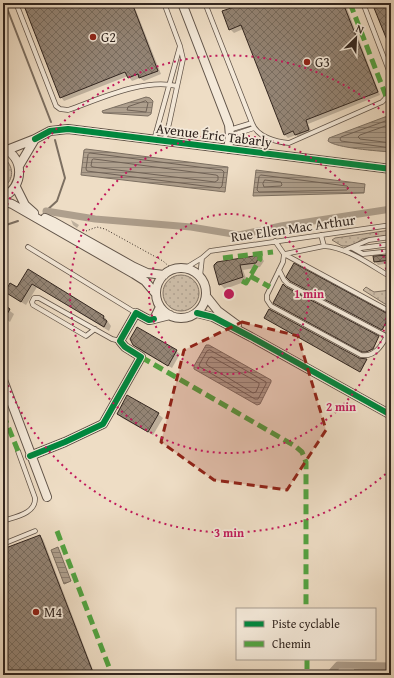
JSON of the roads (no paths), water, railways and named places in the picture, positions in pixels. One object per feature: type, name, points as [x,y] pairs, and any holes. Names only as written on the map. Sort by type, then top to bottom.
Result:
[{"type":"street","points":[[182,3],[229,125],[230,133],[228,149]]},
{"type":"street","name":"Avenue Éric Tabarly","points":[[5,149],[36,139],[50,131],[68,129],[391,169]]},
{"type":"street","points":[[19,166],[36,139]]},
{"type":"street","points":[[3,197],[11,192],[19,180],[19,166],[12,154],[5,149]]},
{"type":"street","points":[[16,186],[25,205],[32,212],[54,222],[134,267],[147,273],[164,275]]},
{"type":"street","points":[[3,200],[145,281],[156,294],[160,307],[170,316]]},
{"type":"street","points":[[30,456],[66,442],[103,424],[140,357],[125,347],[120,341],[136,313],[149,320],[170,316],[184,318],[196,313],[204,302],[206,290],[200,277],[190,270],[184,269],[173,270],[164,275],[157,287],[156,294]]},
{"type":"street","points":[[206,296],[218,311],[251,337]]},
{"type":"street","points":[[154,320],[160,307]]},
{"type":"street","points":[[196,313],[213,317],[391,415]]},
{"type":"street","points":[[3,380],[30,456],[47,497]]},
{"type":"lane","points":[[16,3],[56,106],[60,109],[68,110],[138,87],[170,84],[177,86]]},
{"type":"lane","points":[[164,3],[183,58],[164,141]]},
{"type":"lane","points":[[206,3],[253,126],[258,133],[278,142],[289,143],[382,102],[386,96]]},
{"type":"lane","points":[[363,3],[391,76]]},
{"type":"lane","points":[[154,140],[180,46]]},
{"type":"lane","points":[[230,133],[253,126]]},
{"type":"lane","name":"Rue Ellen Mac Arthur","points":[[184,269],[202,258],[210,251],[391,225]]},
{"type":"lane","points":[[321,235],[324,246]]},
{"type":"lane","points":[[353,248],[369,240],[391,237]]},
{"type":"lane","points":[[275,241],[284,254],[391,312]]},
{"type":"lane","points":[[345,250],[391,244]]},
{"type":"lane","points":[[284,254],[324,246],[334,247],[345,250],[391,277]]},
{"type":"lane","points":[[28,247],[136,313]]},
{"type":"lane","points":[[353,248],[362,254],[391,251]]},
{"type":"lane","points":[[284,254],[283,262],[266,295],[271,306],[361,355],[367,356],[373,354],[391,329]]},
{"type":"lane","points":[[200,277],[202,258]]},
{"type":"lane","points":[[279,270],[284,280],[288,284],[386,336]]},
{"type":"lane","points":[[95,329],[86,336],[33,305],[32,302],[34,298],[39,298],[95,329],[112,339],[120,341]]},
{"type":"lane","points":[[63,322],[68,314]]},
{"type":"lane","points":[[3,521],[30,511],[35,502],[18,451]]},
{"type":"lane","points":[[3,544],[35,531]]},
{"type":"water","points":[[146,97],[153,101],[151,114],[148,116],[103,113],[102,111]]},
{"type":"water","points":[[390,115],[391,152],[339,146],[328,141],[329,138]]},
{"type":"water","points":[[86,149],[228,167],[225,192],[81,175],[84,150]]},
{"type":"water","points":[[256,170],[365,184],[364,193],[253,196]]},
{"type":"water","points":[[206,345],[209,345],[271,380],[260,404],[257,405],[194,369],[194,366]]},
{"type":"water","points":[[58,547],[71,581],[64,584],[51,550]]},
{"type":"waterway","points":[[5,3],[51,122]]},
{"type":"waterway","points":[[46,211],[57,201],[65,178],[55,140]]},
{"type":"waterway","points":[[46,211],[95,219],[191,227],[239,235],[281,226],[391,209]]},
{"type":"waterway","points":[[3,226],[18,221]]},
{"type":"waterway","points":[[329,675],[338,665],[391,666]]},
{"type":"place","name":"G2","points":[[93,37]]},
{"type":"place","name":"G3","points":[[307,62]]},
{"type":"place","name":"M4","points":[[36,612]]}]
